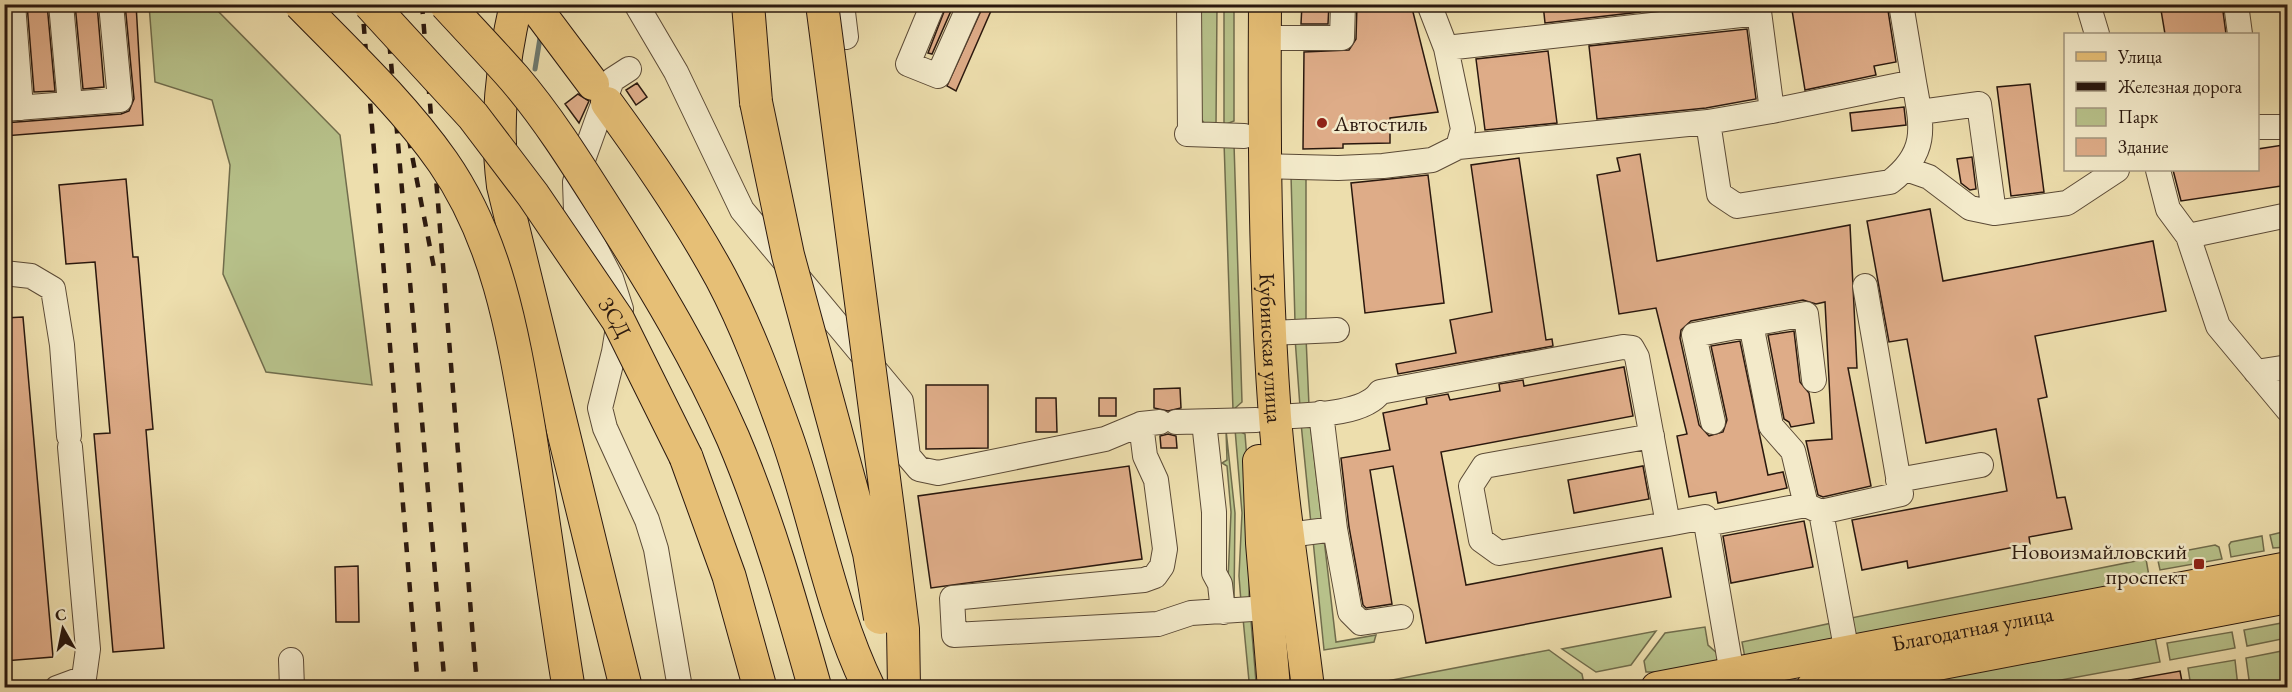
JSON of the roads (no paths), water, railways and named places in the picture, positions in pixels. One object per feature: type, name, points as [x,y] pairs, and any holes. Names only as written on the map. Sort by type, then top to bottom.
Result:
[{"type":"highway","name":"ЗСД","points":[[370,4],[473,116],[533,195],[618,321],[686,457],[729,576],[760,687]]},
{"type":"highway","points":[[446,4],[514,79],[572,156],[658,292],[733,438],[778,563],[815,687]]},
{"type":"main road","points":[[300,4],[359,65],[443,162],[478,224],[490,253],[499,279],[521,379],[569,687]]},
{"type":"main road","points":[[516,4],[503,63],[499,104],[499,145],[503,186],[626,687]]},
{"type":"main road","points":[[533,4],[600,93],[670,194],[721,278],[784,429],[841,612],[869,687]]},
{"type":"main road","points":[[748,4],[756,102],[788,255],[870,553],[880,614],[884,687]]},
{"type":"main road","points":[[822,4],[903,629],[904,687]]},
{"type":"main road","name":"Кубинская улица","points":[[1246,4],[1245,136],[1248,329],[1288,536],[1308,687]]},
{"type":"main road","name":"Кубинская улица","points":[[1265,4],[1264,166],[1270,333],[1265,419],[1267,608],[1274,687]]},
{"type":"main road","name":"Благодатная улица","points":[[1812,687],[1850,674],[2288,568]]},
{"type":"main road","name":"Благодатная улица","points":[[1657,687],[1732,675],[1850,674],[2288,597]]},
{"type":"lane","points":[[13,4],[13,108],[120,100],[111,4]]},
{"type":"lane","points":[[61,4],[70,104]]},
{"type":"lane","points":[[636,4],[676,72],[742,210],[901,400],[908,456],[919,469],[938,473],[1105,440],[1159,423],[1265,419],[1366,405],[1380,392],[1623,347],[1632,348],[1636,357],[1668,524]]},
{"type":"lane","points":[[842,4],[846,37]]},
{"type":"lane","points":[[933,4],[908,64],[938,76],[970,4]]},
{"type":"lane","points":[[1190,4],[1189,134],[1245,136]]},
{"type":"lane","points":[[1265,38],[1342,38],[1342,4]]},
{"type":"lane","points":[[1430,4],[1446,48],[1463,129],[1458,147]]},
{"type":"lane","points":[[1708,122],[1719,194],[1737,206],[1890,182],[1906,170],[1923,133],[1901,4]]},
{"type":"lane","points":[[2088,4],[2097,33]]},
{"type":"lane","points":[[2236,4],[2240,33]]},
{"type":"lane","points":[[1446,48],[1759,9],[1772,111]]},
{"type":"lane","points":[[629,69],[612,80],[574,182],[576,211],[611,278],[621,309],[614,352],[600,408],[605,428],[647,520],[656,549],[680,687]]},
{"type":"lane","points":[[1264,166],[1338,168],[1383,166],[1432,160],[1458,147],[1708,122],[1914,82]]},
{"type":"lane","points":[[1920,112],[1979,104],[1994,213]]},
{"type":"lane","points":[[2259,127],[2288,127]]},
{"type":"lane","points":[[1906,170],[1929,177],[1970,208],[1994,213],[2067,203],[2115,171]]},
{"type":"lane","points":[[2158,171],[2168,209],[2188,236],[2218,326],[2288,410]]},
{"type":"lane","points":[[2188,236],[2288,215]]},
{"type":"lane","points":[[4,273],[30,276],[53,289],[62,345],[88,649],[84,678],[57,687]]},
{"type":"lane","points":[[1706,524],[1901,494],[1865,286]]},
{"type":"lane","points":[[1713,422],[1694,335],[1806,314],[1814,380]]},
{"type":"lane","points":[[1751,324],[1771,426],[1793,451],[1813,508],[1850,674]]},
{"type":"lane","points":[[1270,333],[1337,330]]},
{"type":"lane","points":[[2256,372],[2288,367]]},
{"type":"lane","points":[[1321,412],[1335,528],[1350,612],[1361,623],[1387,624]]},
{"type":"lane","points":[[1204,422],[1214,512],[1214,573],[1220,584],[1223,612]]},
{"type":"lane","points":[[1159,423],[1145,456],[1156,480],[1165,549],[1162,566],[1155,576],[1144,580],[952,598],[954,635],[1158,624],[1191,613],[1267,608]]},
{"type":"lane","points":[[1652,436],[1484,466],[1471,486],[1481,540],[1499,553],[1705,517],[1732,675]]},
{"type":"lane","points":[[1898,480],[1981,465]]},
{"type":"lane","points":[[1288,536],[1335,528]]},
{"type":"lane","points":[[291,660],[292,687]]},
{"type":"waterway","points":[[535,69],[541,32]]},
{"type":"railway","points":[[362,4],[418,688]]},
{"type":"railway","points":[[386,4],[445,688]]},
{"type":"railway","points":[[422,4],[477,688]]},
{"type":"railway","points":[[401,99],[435,273]]},
{"type":"place","name":"Автостиль","points":[[1322,123]]},
{"type":"place","name":"Новоизмайловский проспект","points":[[2199,564]]}]
